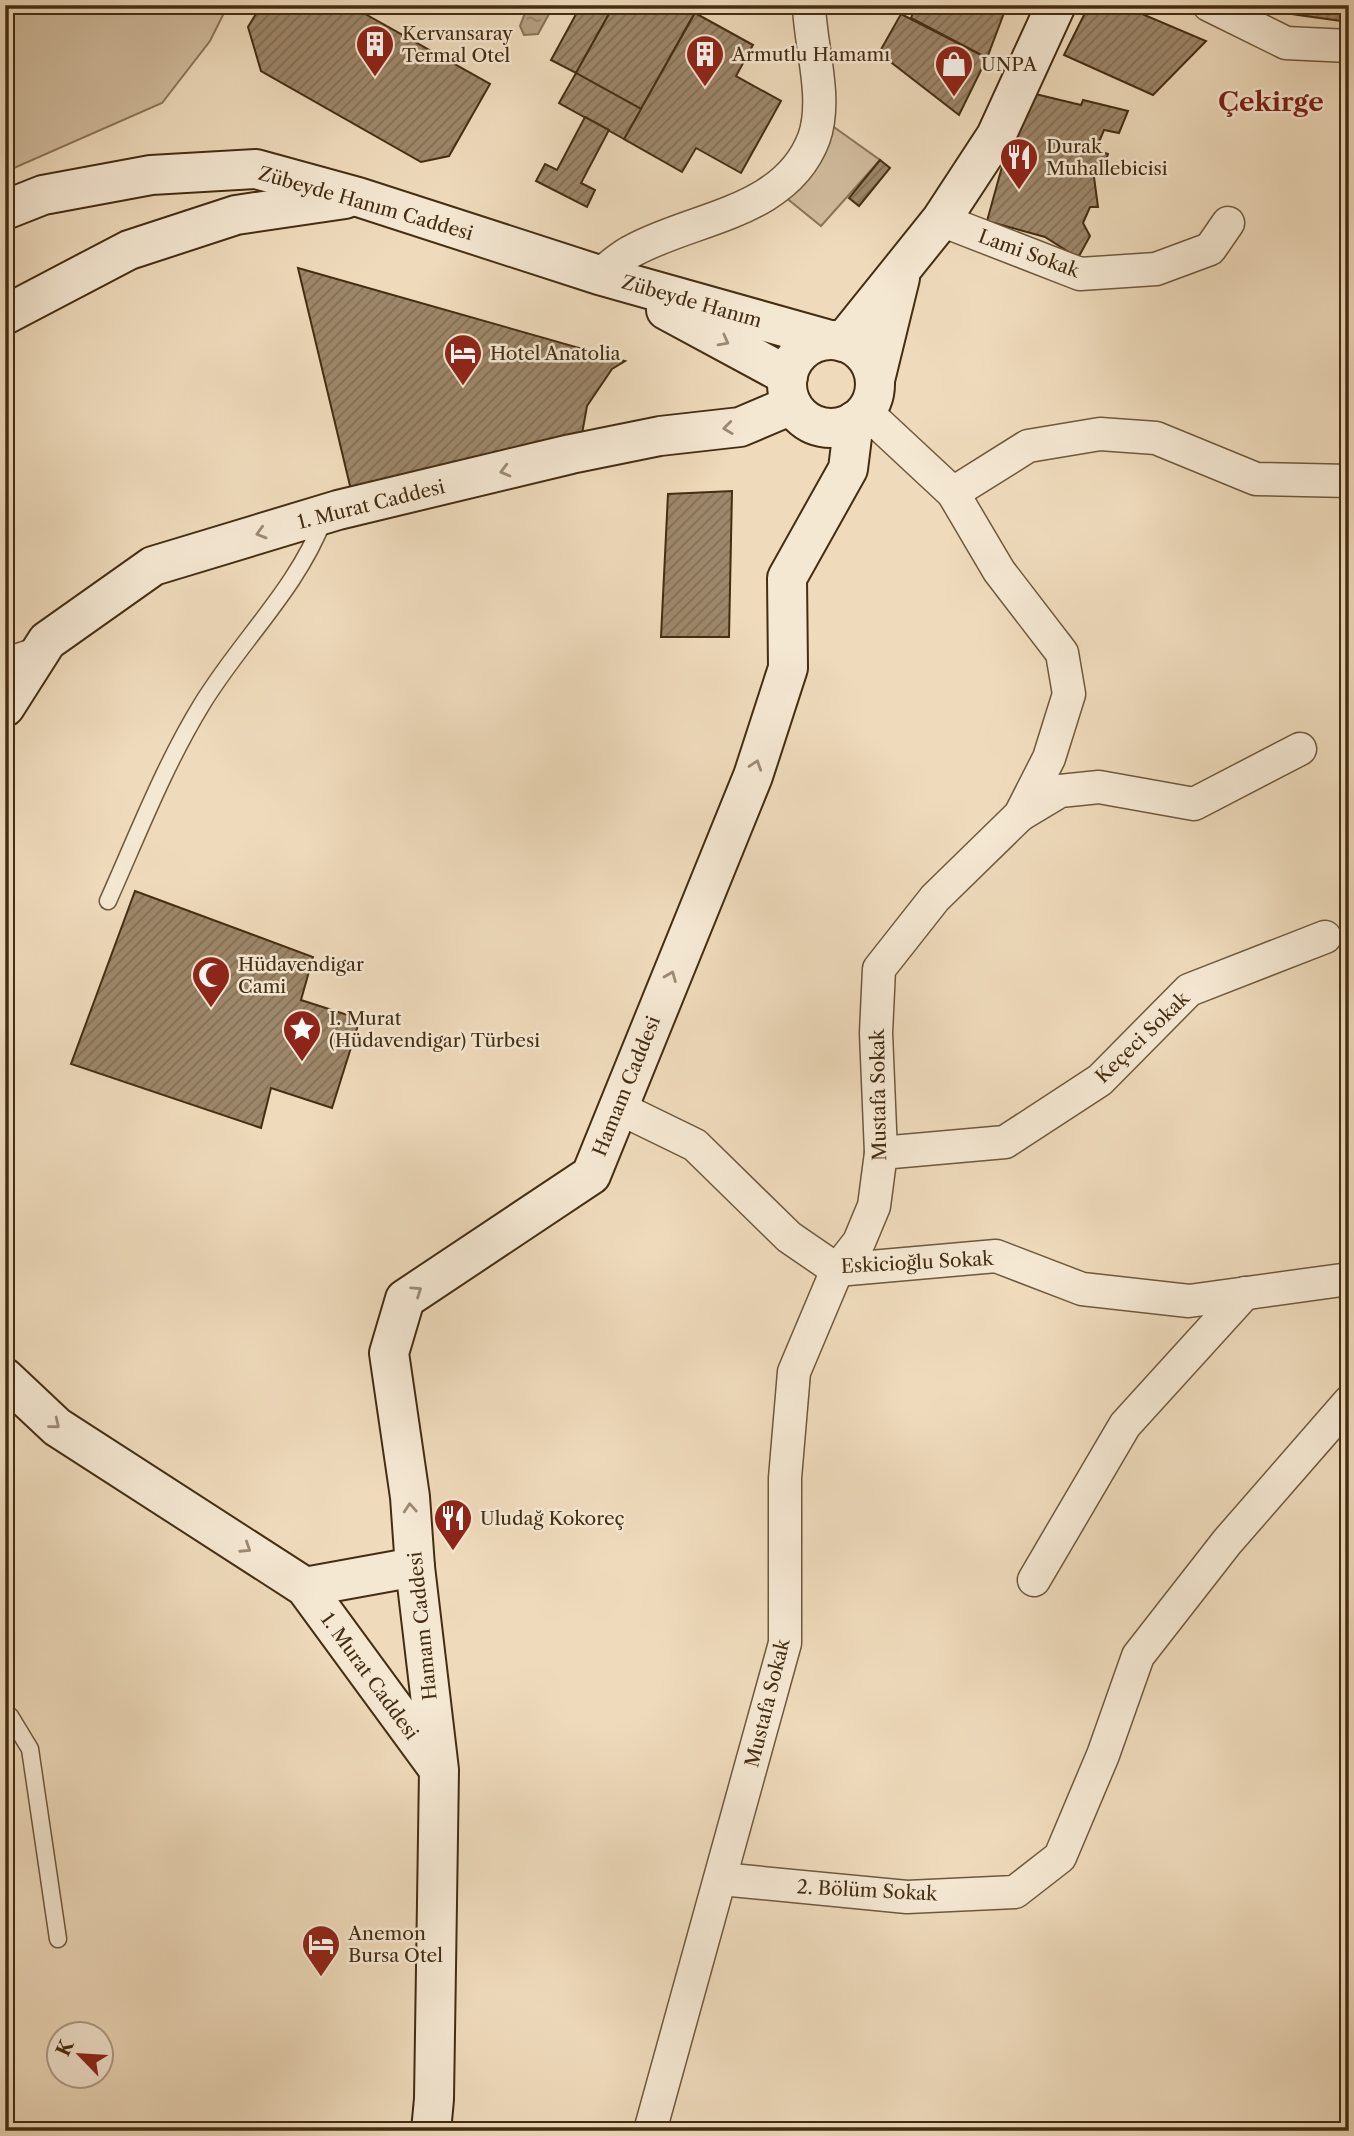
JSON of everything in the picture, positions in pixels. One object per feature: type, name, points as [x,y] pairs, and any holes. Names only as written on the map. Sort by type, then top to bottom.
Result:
[{"type":"main road","points":[[836,341],[941,220],[996,136],[1056,5]]},
{"type":"main road","name":"Zübeyde Hanım Caddesi","points":[[5,211],[43,195],[151,175],[256,169],[358,197],[599,275]]},
{"type":"main road","points":[[5,315],[129,250],[236,215],[358,197]]},
{"type":"main road","name":"Hamam Caddesi","points":[[439,1770],[415,1567],[410,1497],[388,1353],[405,1299],[591,1175],[752,776],[788,668],[787,578],[848,469],[903,265]]},
{"type":"main road","name":"Zübeyde Hanım","points":[[599,275],[836,341]]},
{"type":"main road","name":"Zübeyde Hanım","points":[[599,275],[790,390]]},
{"type":"main road","points":[[836,341],[864,356],[865,404],[841,427],[820,426],[801,416],[790,390],[802,351],[815,343],[836,341]]},
{"type":"main road","name":"1. Murat Caddesi","points":[[5,707],[47,641],[153,566],[325,514],[571,454],[660,436],[740,427],[790,390]]},
{"type":"main road","name":"1. Murat Caddesi","points":[[5,1378],[57,1427],[304,1587],[439,1770]]},
{"type":"main road","points":[[304,1587],[415,1567]]},
{"type":"main road","points":[[431,2131],[434,2099],[439,1770]]},
{"type":"street","points":[[599,275],[634,250],[755,202],[792,174],[814,137],[818,97],[808,5]]},
{"type":"street","points":[[1209,5],[1286,43],[1349,46]]},
{"type":"street","name":"Lami Sokak","points":[[941,220],[1080,274],[1156,269],[1210,249],[1228,223]]},
{"type":"street","name":"Mustafa Sokak","points":[[650,2131],[662,2077],[721,1879],[785,1643],[785,1478],[794,1372],[837,1270],[859,1242],[874,1206],[881,1153],[876,1033],[880,970],[935,898],[1020,815],[1049,758],[1069,694],[1062,653],[999,570],[953,493],[865,404]]},
{"type":"street","points":[[953,493],[1028,446],[1100,434],[1156,438],[1256,480],[1349,481]]},
{"type":"street","points":[[1020,815],[1060,791],[1099,787],[1194,804],[1300,749]]},
{"type":"street","name":"Keçeci Sokak","points":[[881,1153],[1004,1142],[1100,1080],[1189,990],[1325,937]]},
{"type":"street","name":"Eskicioğlu Sokak","points":[[617,1107],[695,1145],[789,1237],[837,1270],[996,1256],[1082,1289],[1189,1300],[1349,1279]]},
{"type":"street","points":[[1034,1580],[1125,1425],[1245,1293]]},
{"type":"street","name":"2. Bölüm Sokak","points":[[721,1879],[907,1897],[1015,1892],[1060,1857],[1102,1755],[1138,1656],[1227,1542],[1349,1402]]},
{"type":"lane","points":[[108,901],[176,749],[232,658],[295,577],[314,543],[325,514]]},
{"type":"lane","points":[[5,656],[47,641]]},
{"type":"lane","points":[[5,1715],[10,1716],[30,1749],[58,1939]]},
{"type":"shaded area","points":[[5,5],[228,5],[210,41],[162,103],[5,172]]},
{"type":"shaded area","points":[[817,115],[880,160],[821,226],[774,188]]},
{"type":"water","points":[[528,5],[554,5],[538,34],[524,35],[520,26]]},
{"type":"building","name":"Kervansaray Termal Otel","points":[[251,5],[349,5],[490,84],[449,156],[421,162],[261,71],[248,27],[259,9]]},
{"type":"building","points":[[581,5],[614,5],[576,73],[551,60]]},
{"type":"building","name":"Armutlu Hamamı","points":[[614,5],[699,5],[641,109],[576,73]]},
{"type":"building","points":[[916,5],[1007,5],[987,58],[911,18]]},
{"type":"building","points":[[1089,5],[1121,5],[1206,41],[1153,95],[1064,55]]},
{"type":"building","points":[[1235,5],[1349,5],[1349,22],[1298,15]]},
{"type":"building","name":"Armutlu Hamamı","points":[[695,13],[753,45],[736,76],[781,101],[741,173],[696,148],[682,172],[624,139]]},
{"type":"building","points":[[901,14],[987,58],[959,115],[879,53]]},
{"type":"building","points":[[576,73],[641,109],[624,139],[559,103]]},
{"type":"building","points":[[1023,91],[1081,105],[1083,100],[1128,111],[1119,133],[1104,130],[1096,149],[1108,154],[1102,171],[1096,170],[1094,177],[1098,207],[1090,207],[1083,223],[1090,236],[1078,258],[1045,237],[987,221]]},
{"type":"building","points":[[585,117],[609,130],[581,183],[595,190],[587,207],[536,181],[545,164],[557,170]]},
{"type":"building","points":[[880,160],[890,168],[859,206],[849,198]]},
{"type":"building","name":"Hotel Anatolia","points":[[298,268],[625,361],[612,369],[587,406],[582,434],[351,490]]},
{"type":"building","points":[[732,491],[729,637],[661,637],[668,494]]},
{"type":"building","name":"Hüdavendigar Cami","points":[[135,891],[313,957],[301,1000],[360,1019],[332,1108],[271,1088],[261,1128],[71,1064]]},
{"type":"place","name":"Kervansaray Termal Otel","points":[[375,78]]},
{"type":"place","name":"Armutlu Hamamı","points":[[705,88]]},
{"type":"place","name":"UNPA","points":[[954,98]]},
{"type":"place","name":"Durak Muhallebicisi","points":[[1019,191]]},
{"type":"place","name":"Hotel Anatolia","points":[[463,387]]},
{"type":"place","name":"Hüdavendigar Cami","points":[[211,1009]]},
{"type":"place","name":"I. Murat (Hüdavendigar) Türbesi","points":[[302,1063]]},
{"type":"place","name":"Uludağ Kokoreç","points":[[453,1552]]},
{"type":"place","name":"Anemon Bursa Otel","points":[[321,1978]]},
{"type":"district","name":"Çekirge","points":[[1271,102]]}]
